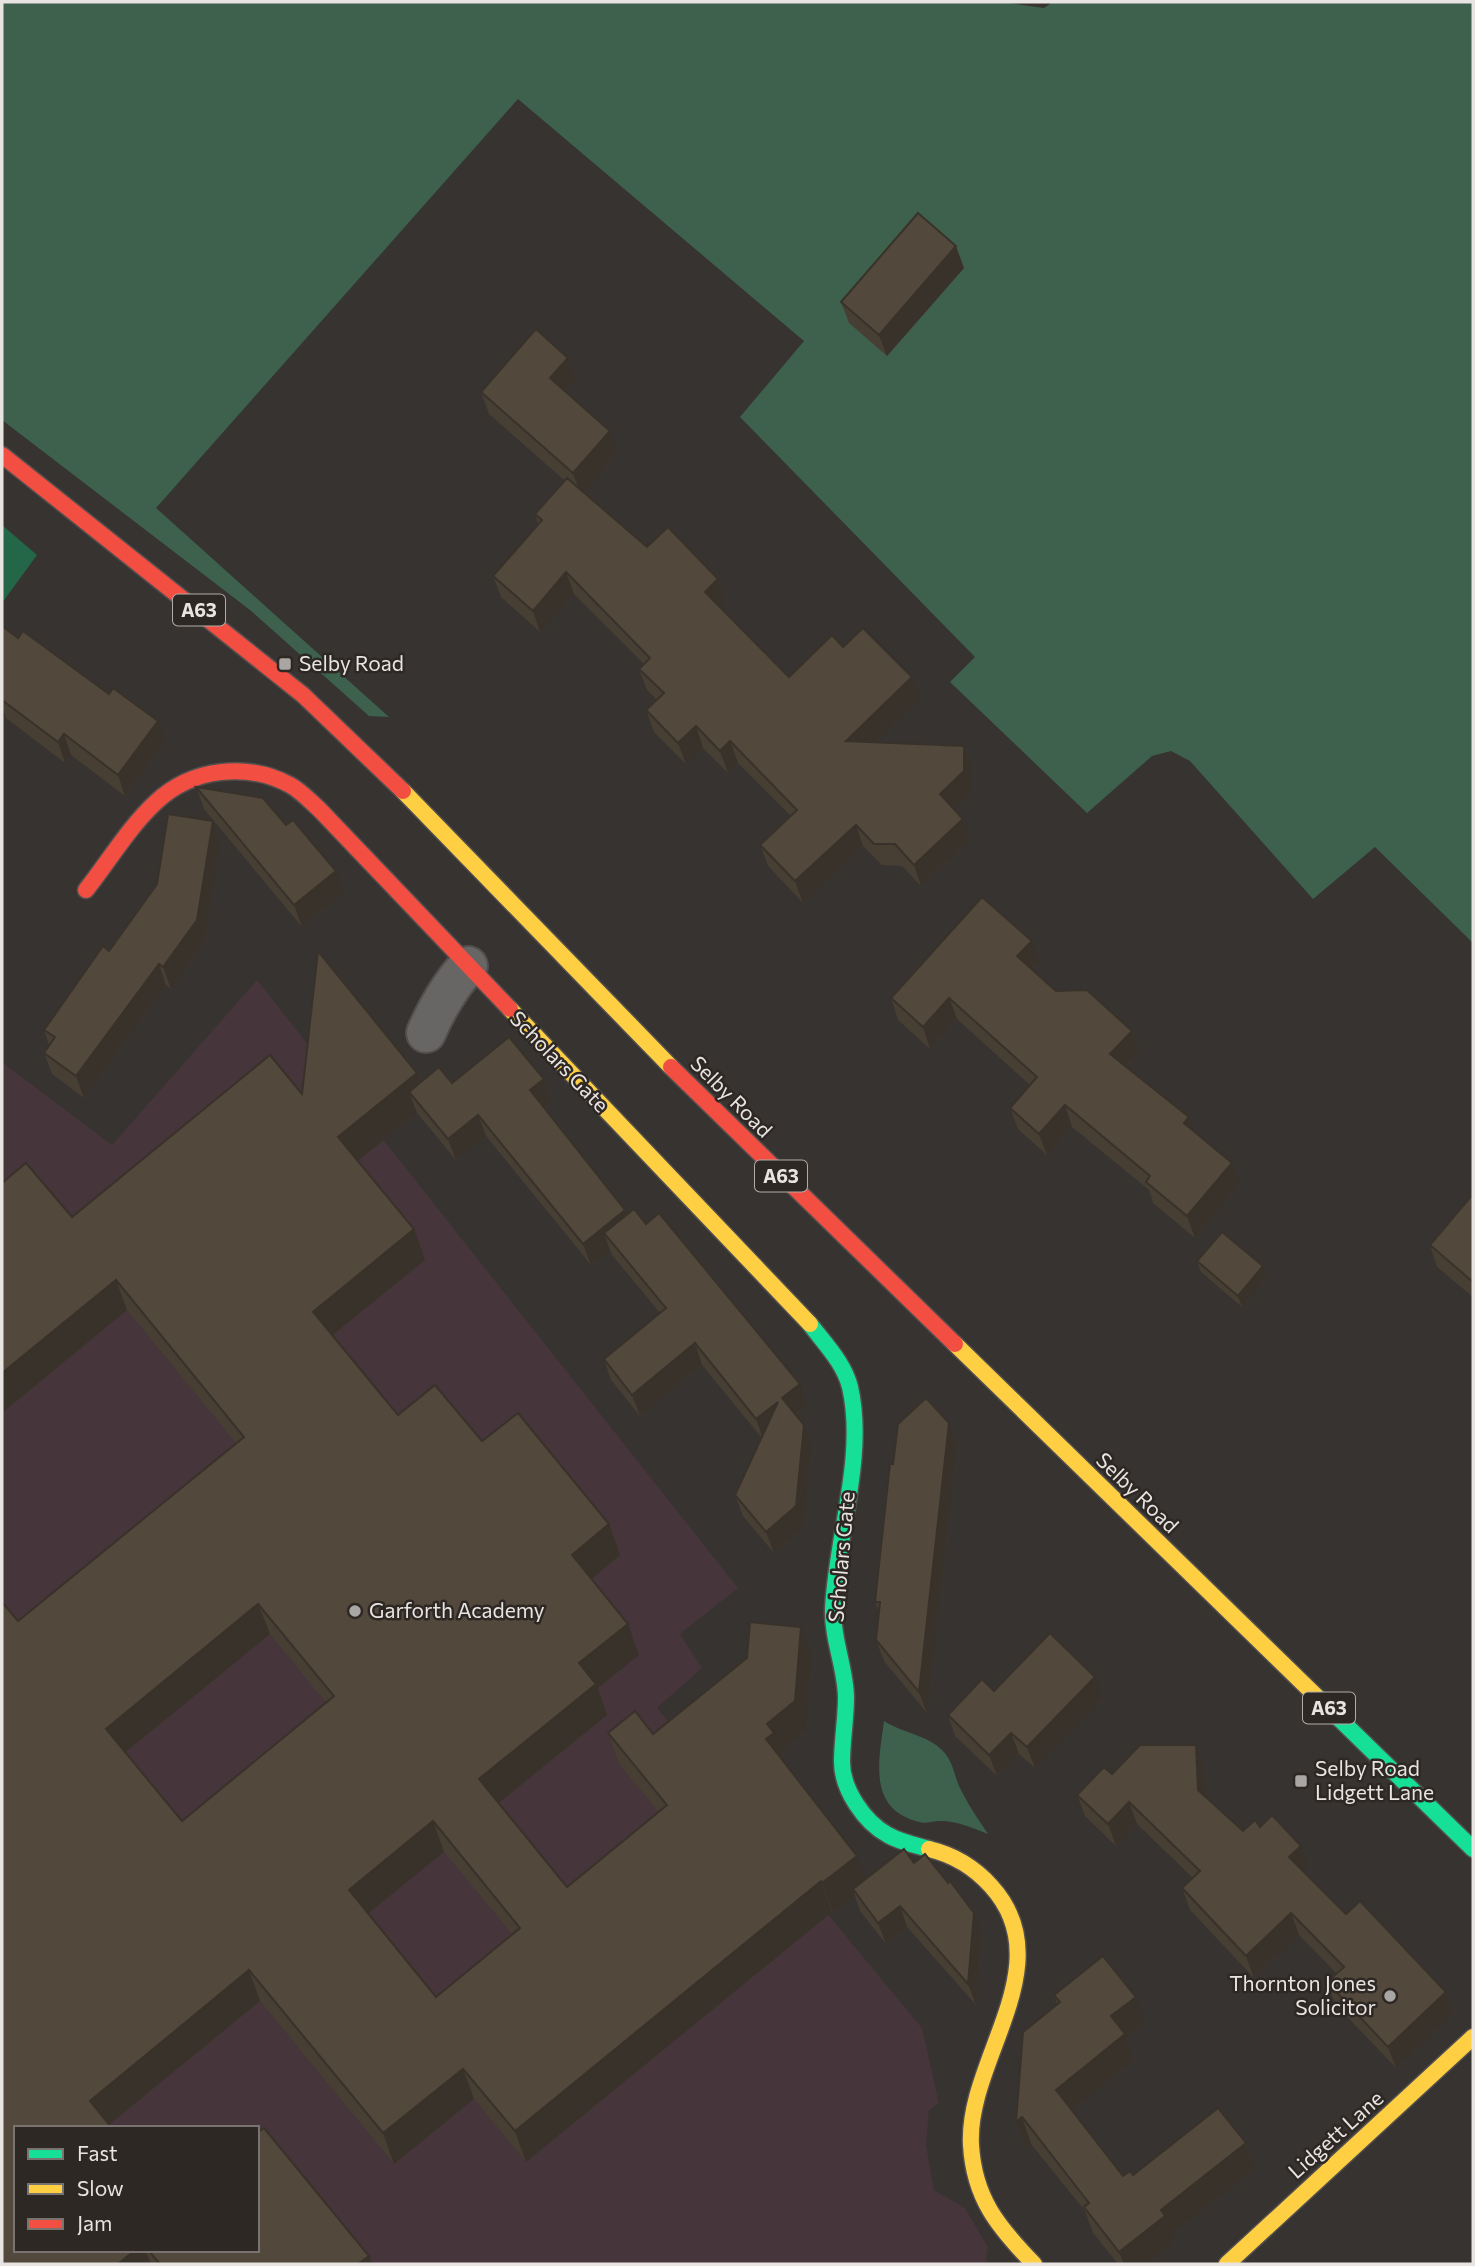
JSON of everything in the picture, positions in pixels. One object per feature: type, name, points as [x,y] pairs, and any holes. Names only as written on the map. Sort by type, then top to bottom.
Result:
[{"type":"main road","name":"Selby Road","points":[[2,455],[293,687],[388,775],[687,1083],[1473,1849]]},
{"type":"main road","name":"Scholars Gate","points":[[86,890],[157,801],[188,780],[222,770],[258,772],[292,786],[319,809],[808,1322],[844,1369],[850,1388],[853,1454],[833,1610],[837,1653],[846,1694],[842,1764],[849,1792],[865,1816],[887,1835],[946,1853],[977,1871],[1001,1897],[1015,1930],[1019,1965],[1011,1999],[972,2113],[971,2144],[975,2175],[986,2204],[1002,2231],[1034,2264]]},
{"type":"main road","name":"Lidgett Lane","points":[[1227,2264],[1473,2037]]},
{"type":"street","points":[[426,1032],[441,1000],[468,966]]},
{"type":"shaded area","name":"Garforth Academy","points":[[257,980],[738,1588],[680,1634],[702,1668],[657,1708],[922,2028],[939,2103],[929,2110],[926,2145],[934,2190],[965,2208],[988,2247],[986,2260],[990,2264],[2,2264],[2,1062],[112,1145]]},
{"type":"green space","points":[[2,2],[1001,2],[1044,8],[1053,2],[1473,2],[1473,943],[1375,847],[1313,899],[1190,761],[1171,751],[1152,756],[1087,813],[950,682],[975,657],[740,417],[804,341],[518,99],[156,508],[389,717],[369,716],[250,610],[2,420]]},
{"type":"green space","points":[[2,525],[37,555],[2,603]]},
{"type":"green space","points":[[884,1721],[930,1741],[943,1751],[965,1799],[988,1834],[953,1822],[919,1822],[902,1816],[891,1806],[880,1781]]},
{"type":"building","points":[[918,213],[956,246],[879,335],[841,302]]},
{"type":"building","points":[[536,329],[568,358],[550,378],[610,431],[573,473],[481,392]]},
{"type":"building","points":[[567,478],[647,547],[668,527],[718,579],[705,592],[789,677],[832,635],[843,647],[863,628],[912,677],[846,741],[964,746],[964,771],[940,794],[963,819],[914,865],[895,844],[874,844],[856,825],[795,881],[760,845],[797,810],[730,741],[720,751],[696,726],[678,743],[646,710],[664,693],[639,669],[650,658],[566,572],[533,611],[493,576],[542,520],[535,514]]},
{"type":"building","points":[[2,626],[18,638],[23,631],[109,694],[113,688],[158,721],[118,775],[64,734],[58,742],[2,700]]},
{"type":"building","points":[[196,787],[263,798],[286,825],[293,820],[336,871],[294,905]]},
{"type":"building","points":[[168,814],[213,821],[197,920],[163,967],[159,964],[76,1076],[44,1053],[55,1037],[44,1030],[103,946],[109,951],[157,884]]},
{"type":"building","points":[[982,897],[1032,941],[1017,956],[1056,991],[1087,990],[1132,1031],[1110,1054],[1189,1117],[1184,1123],[1232,1163],[1187,1216],[1146,1182],[1150,1176],[1065,1105],[1039,1134],[1010,1108],[1037,1077],[949,998],[923,1027],[891,998]]},
{"type":"building","points":[[318,951],[417,1073],[338,1137],[414,1229],[313,1312],[398,1415],[435,1385],[482,1441],[518,1413],[609,1524],[572,1555],[628,1624],[579,1663],[596,1684],[479,1779],[567,1887],[667,1805],[608,1733],[635,1711],[653,1734],[747,1658],[750,1622],[801,1627],[795,1701],[767,1724],[774,1733],[766,1739],[857,1856],[822,1883],[821,1881],[515,2131],[463,2069],[383,2133],[249,1970],[90,2101],[110,2126],[14,2126],[14,2252],[133,2252],[118,2264],[2,2264],[2,1602],[18,1621],[244,1437],[116,1280],[2,1373],[2,1183],[26,1163],[72,1217],[270,1055],[302,1094]],"holes":[[[258,1604],[334,1696],[182,1821],[106,1729]],[[433,1821],[520,1928],[436,1997],[349,1890]]]},
{"type":"building","points":[[509,1037],[544,1079],[530,1090],[625,1210],[583,1244],[478,1115],[448,1139],[409,1092],[439,1067],[452,1083]]},
{"type":"building","points":[[1473,1194],[1473,1282],[1430,1245]]},
{"type":"building","points":[[634,1209],[646,1224],[659,1213],[800,1384],[782,1398],[804,1425],[796,1506],[766,1532],[735,1495],[778,1402],[756,1419],[695,1343],[632,1395],[604,1359],[666,1308],[604,1233]]},
{"type":"building","points":[[1222,1232],[1263,1266],[1238,1296],[1197,1261]]},
{"type":"building","points":[[926,1398],[949,1423],[919,1692],[876,1640],[880,1602],[875,1602],[890,1464],[893,1464],[898,1424]]},
{"type":"building","points":[[1050,1633],[1095,1677],[1027,1747],[1011,1733],[989,1755],[948,1715],[982,1679],[994,1691]]},
{"type":"building","points":[[1140,1745],[1196,1745],[1198,1790],[1243,1831],[1255,1820],[1260,1827],[1272,1815],[1301,1846],[1289,1857],[1346,1914],[1360,1901],[1446,1992],[1388,2047],[1327,1982],[1344,1967],[1291,1913],[1246,1956],[1182,1888],[1200,1871],[1129,1802],[1108,1824],[1077,1795],[1104,1767],[1112,1774]]},
{"type":"building","points":[[904,1849],[914,1863],[925,1854],[974,1913],[968,1984],[900,1906],[878,1923],[853,1889]]},
{"type":"building","points":[[1103,1956],[1136,1997],[1111,2016],[1125,2034],[1056,2090],[1123,2176],[1130,2171],[1133,2175],[1218,2108],[1246,2143],[1161,2210],[1165,2216],[1119,2252],[1084,2207],[1089,2203],[1022,2117],[1016,2122],[1023,2032],[1060,2002],[1054,1995]]},
{"type":"building","points":[[264,2128],[369,2256],[358,2264],[160,2264],[150,2252],[259,2252],[259,2132]]},
{"type":"traffic: fast","points":[[810,1324],[847,1378],[854,1414],[852,1469],[833,1609],[845,1687],[843,1772],[850,1794],[871,1822],[893,1837],[929,1849]]},
{"type":"traffic: fast","points":[[1316,1696],[1473,1849]]},
{"type":"traffic: slow","points":[[403,791],[671,1067]]},
{"type":"traffic: slow","points":[[510,1009],[810,1324]]},
{"type":"traffic: slow","points":[[955,1344],[1316,1696]]},
{"type":"traffic: slow","points":[[929,1849],[955,1858],[978,1873],[991,1886],[1011,1916],[1018,1948],[1015,1980],[973,2113],[971,2145],[977,2181],[990,2211],[1034,2264]]},
{"type":"traffic: slow","points":[[1227,2264],[1473,2037]]},
{"type":"traffic: jam","points":[[2,455],[303,695],[403,791]]},
{"type":"traffic: jam","points":[[86,890],[137,822],[170,791],[186,782],[220,772],[256,773],[294,787],[302,793],[510,1009]]},
{"type":"traffic: jam","points":[[671,1067],[955,1344]]},
{"type":"place","name":"Selby Road","points":[[285,664]]},
{"type":"place","name":"Garforth Academy","points":[[355,1611]]},
{"type":"place","name":"Selby Road Lidgett Lane","points":[[1301,1781]]},
{"type":"place","name":"Thornton Jones Solicitor","points":[[1390,1996]]}]
